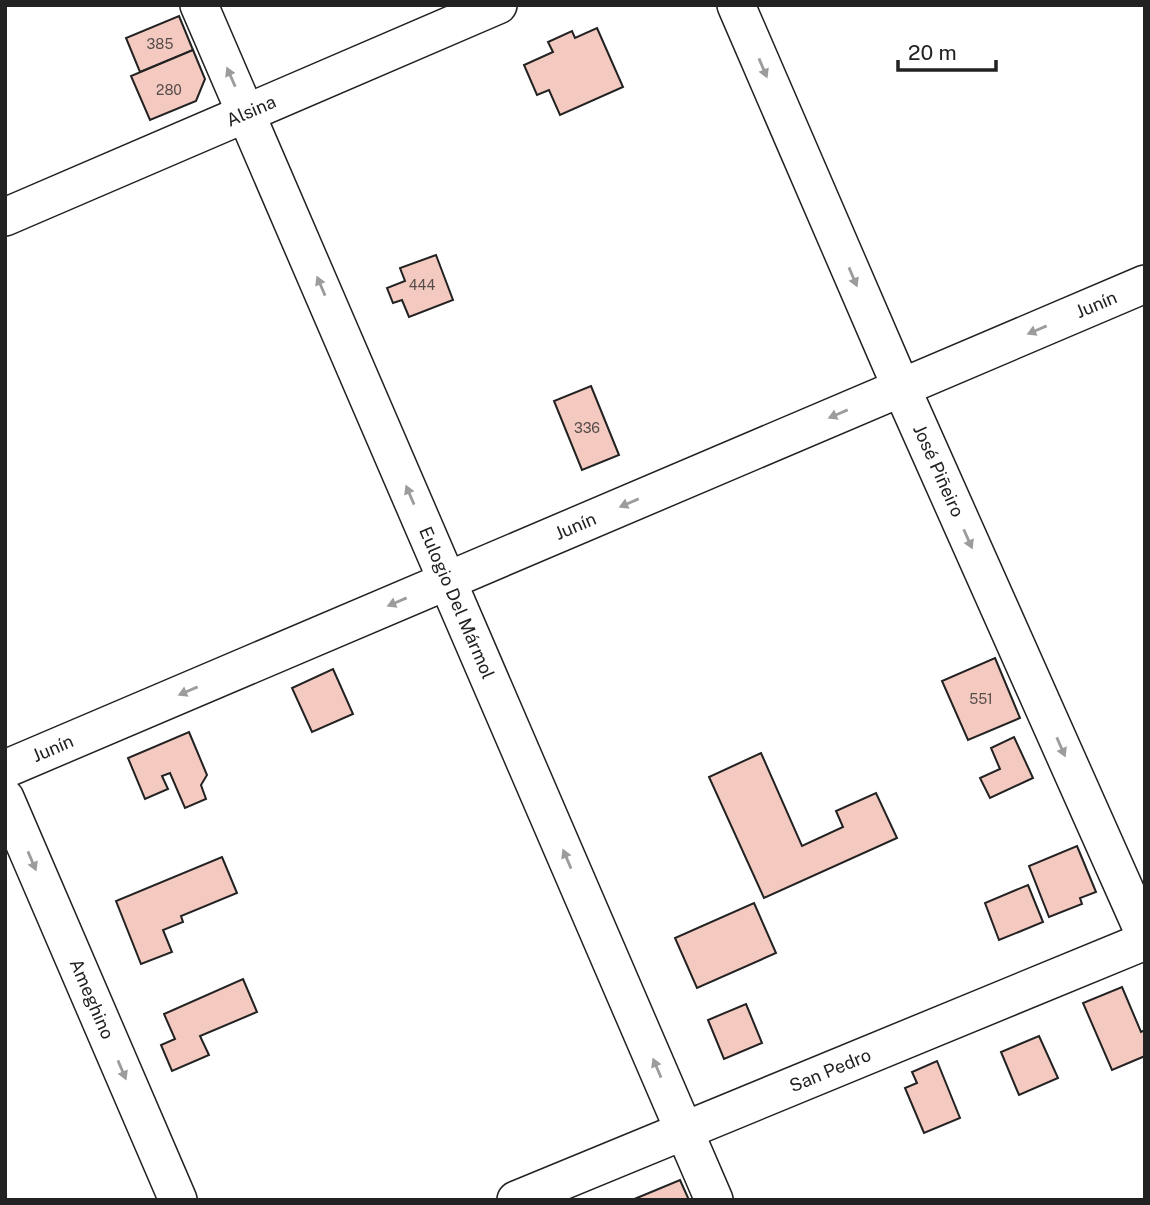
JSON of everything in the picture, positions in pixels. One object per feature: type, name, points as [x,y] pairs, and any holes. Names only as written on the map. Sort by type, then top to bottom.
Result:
[{"type":"street","name":"Eulogio Del Mármol","points":[[199,5],[714,1200]]},
{"type":"street","name":"Alsina","points":[[5,217],[498,5]]},
{"type":"street","name":"José Piñeiro","points":[[736,5],[901,387],[1145,935]]},
{"type":"street","name":"Junín","points":[[5,769],[1145,284]]},
{"type":"street","name":"Ameghino","points":[[5,798],[178,1200]]},
{"type":"street","name":"San Pedro","points":[[516,1200],[1145,941]]},
{"type":"building","points":[[179,16],[193,50],[140,72],[126,38]]},
{"type":"building","points":[[597,28],[623,87],[560,115],[549,90],[537,95],[524,65],[553,52],[548,42],[572,31],[575,38]]},
{"type":"building","points":[[193,50],[205,79],[196,101],[150,120],[131,76]]},
{"type":"building","points":[[436,255],[453,300],[409,317],[402,300],[393,303],[387,288],[405,281],[400,268]]},
{"type":"building","points":[[591,386],[619,455],[582,470],[554,401]]},
{"type":"building","points":[[995,658],[1020,718],[968,740],[942,681]]},
{"type":"building","points":[[333,669],[353,714],[312,732],[292,688]]},
{"type":"building","points":[[189,732],[207,775],[201,785],[206,799],[185,808],[170,773],[162,776],[168,789],[145,799],[128,758]]},
{"type":"building","points":[[1014,737],[1033,778],[990,798],[980,778],[1000,769],[991,748]]},
{"type":"building","points":[[761,753],[802,846],[843,827],[836,811],[876,793],[897,838],[764,898],[709,777]]},
{"type":"building","points":[[1077,846],[1096,892],[1080,898],[1082,904],[1049,917],[1029,866]]},
{"type":"building","points":[[222,857],[237,893],[181,916],[183,922],[163,930],[172,952],[141,964],[116,901]]},
{"type":"building","points":[[1028,885],[1043,922],[999,940],[985,903]]},
{"type":"building","points":[[754,903],[776,953],[697,988],[675,938]]},
{"type":"building","points":[[243,979],[257,1012],[200,1036],[209,1055],[172,1071],[161,1045],[175,1039],[164,1014]]},
{"type":"building","points":[[1122,987],[1141,1032],[1145,1030],[1145,1056],[1112,1070],[1083,1003]]},
{"type":"building","points":[[746,1004],[762,1043],[724,1059],[708,1020]]},
{"type":"building","points":[[1039,1036],[1058,1078],[1019,1095],[1001,1052]]},
{"type":"building","points":[[937,1061],[960,1118],[924,1133],[905,1088],[917,1083],[912,1072]]},
{"type":"building","points":[[680,1180],[689,1200],[632,1200]]}]
